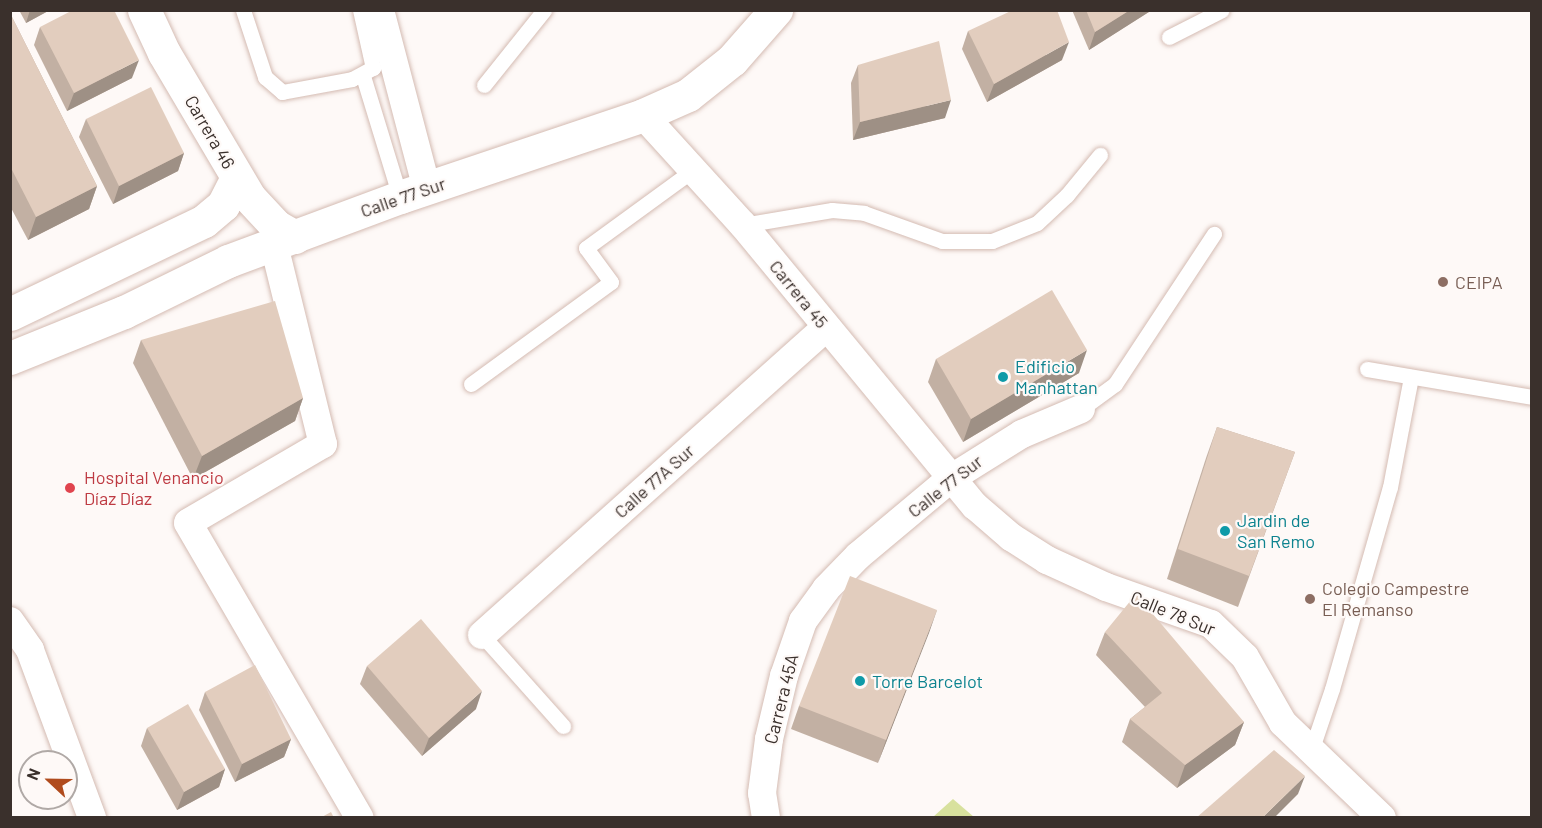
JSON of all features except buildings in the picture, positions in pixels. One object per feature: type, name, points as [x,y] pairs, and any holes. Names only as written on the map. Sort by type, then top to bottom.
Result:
[{"type":"street","name":"Carrera 46","points":[[144,10],[164,53],[237,177],[261,213],[285,241]]},
{"type":"street","points":[[380,10],[413,193]]},
{"type":"street","name":"Calle 77 Sur","points":[[10,358],[124,312],[228,261],[413,193],[643,115],[688,95],[732,60],[776,10]]},
{"type":"street","name":"Carrera 45","points":[[643,115],[742,225],[950,479]]},
{"type":"street","points":[[10,314],[204,221],[223,205],[237,177]]},
{"type":"street","points":[[204,221],[228,225],[232,232],[228,261]]},
{"type":"street","points":[[285,241],[323,444],[188,523],[360,818]]},
{"type":"street","name":"Calle 77A Sur","points":[[482,635],[826,327]]},
{"type":"street","name":"Calle 77 Sur","points":[[826,589],[858,556],[950,479],[1022,434],[1082,409]]},
{"type":"street","name":"Calle 78 Sur","points":[[950,479],[1011,537],[1047,560],[1106,586],[1211,624],[1245,657],[1283,723],[1382,818]]},
{"type":"street","name":"Carrera 45A","points":[[766,818],[762,793],[769,739],[784,676],[803,621],[826,589]]},
{"type":"street","points":[[10,621],[20,653],[92,818]]},
{"type":"lane","points":[[243,10],[265,77],[282,92],[303,91],[363,76],[374,63],[360,10]]},
{"type":"lane","points":[[484,85],[544,10]]},
{"type":"lane","points":[[1169,37],[1222,10]]},
{"type":"lane","points":[[363,76],[413,193]]},
{"type":"lane","points":[[742,225],[832,210],[864,213],[942,241],[992,241],[1037,223],[1067,195],[1100,155]]},
{"type":"lane","points":[[471,384],[611,282],[586,248],[693,170]]},
{"type":"lane","points":[[1082,409],[1115,384],[1214,234]]},
{"type":"lane","points":[[1367,369],[1532,397]]},
{"type":"lane","points":[[1311,751],[1332,689],[1390,487],[1411,376]]},
{"type":"lane","points":[[482,635],[563,726]]},
{"type":"green space","points":[[953,799],[974,817],[933,817]]},
{"type":"place","name":"CEIPA","points":[[1443,282]]},
{"type":"place","name":"Edificio Manhattan","points":[[1003,377]]},
{"type":"place","name":"Hospital Venancio Díaz Díaz","points":[[70,488]]},
{"type":"place","name":"Jardin de San Remo","points":[[1225,531]]},
{"type":"place","name":"Colegio Campestre El Remanso","points":[[1310,599]]},
{"type":"place","name":"Torre Barcelot","points":[[860,681]]}]
